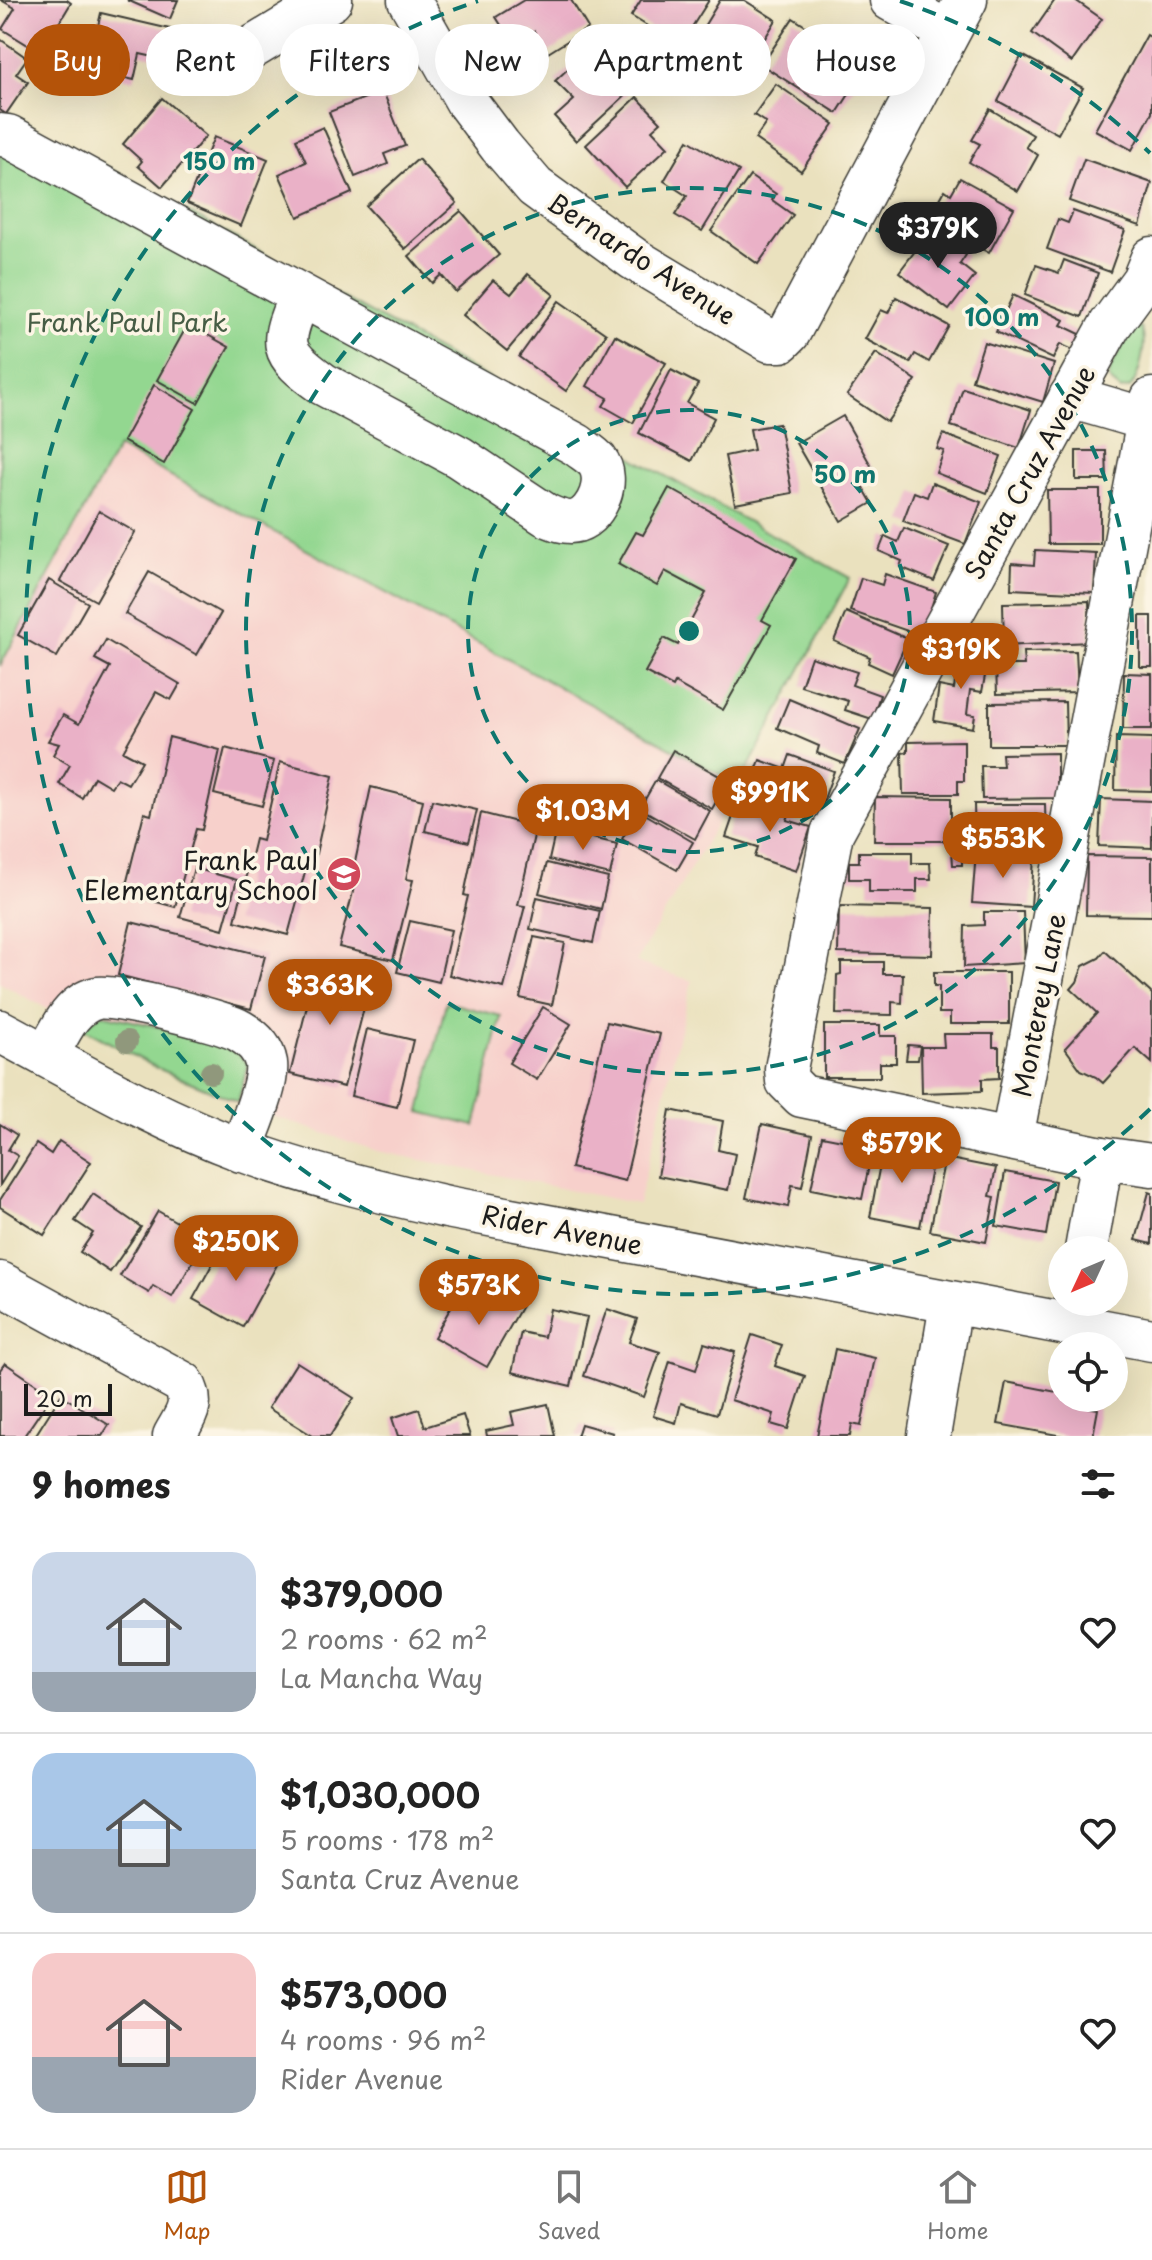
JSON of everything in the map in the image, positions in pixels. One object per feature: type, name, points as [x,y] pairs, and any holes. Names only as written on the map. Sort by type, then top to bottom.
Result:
[{"type":"street","points":[[264,41],[331,0]]},
{"type":"street","name":"Bernardo Avenue","points":[[409,0],[467,102],[535,187],[634,259],[770,341],[781,341],[789,333],[957,16]]},
{"type":"street","points":[[891,0],[957,16]]},
{"type":"street","points":[[0,135],[8,136],[577,445],[598,462],[603,475],[603,488],[588,515],[575,522],[558,520],[524,502],[459,457],[323,384],[305,371],[290,356],[285,344],[285,331],[300,295]]},
{"type":"street","name":"Santa Cruz Avenue","points":[[1150,281],[1110,325],[832,833],[786,1069],[787,1081],[802,1096],[1102,1158],[1152,1165]]},
{"type":"street","points":[[1070,397],[1150,410]]},
{"type":"street","name":"Monterey Lane","points":[[1012,1138],[1150,410]]},
{"type":"street","points":[[47,1056],[74,1011],[97,998],[110,997],[236,1028],[254,1040],[266,1064],[263,1085],[241,1151]]},
{"type":"street","name":"Rider Avenue","points":[[0,1031],[165,1118],[241,1151],[352,1186],[951,1304],[1048,1312]]},
{"type":"street","points":[[1088,1236],[1102,1158]]},
{"type":"street","points":[[0,1283],[183,1383],[190,1395],[189,1408],[174,1436]]},
{"type":"street","points":[[929,1436],[951,1304]]},
{"type":"street","name":"Rider Avenue","points":[[1081,1316],[1152,1340]]},
{"type":"shaded area","name":"Frank Paul Elementary School","points":[[118,447],[739,785],[636,962],[692,981],[638,1204],[377,1151],[237,1104],[156,1068],[0,983],[0,666]]},
{"type":"green space","name":"Frank Paul Park","points":[[0,108],[850,578],[739,785],[118,447],[0,666]]},
{"type":"green space","points":[[1141,328],[1144,341],[1140,367],[1130,388],[1121,390],[1109,380],[1110,369],[1131,330]]},
{"type":"green space","points":[[446,1002],[501,1016],[475,1126],[420,1112]]},
{"type":"green space","points":[[102,1014],[226,1042],[248,1064],[238,1102],[157,1068],[82,1028]]},
{"type":"building","points":[[1,0],[67,0],[71,3],[58,24],[24,24],[24,43],[2,29],[15,8]]},
{"type":"building","points":[[127,0],[178,0],[170,19]]},
{"type":"building","points":[[524,0],[571,0],[586,24],[565,24],[565,42],[549,52],[549,24],[500,24],[496,17]]},
{"type":"building","points":[[641,0],[709,0],[694,24],[644,24],[631,16]]},
{"type":"building","points":[[720,0],[744,0],[776,20],[771,28],[771,24],[705,24]]},
{"type":"building","points":[[1055,0],[1075,0],[1102,19],[1072,62],[1032,33]]},
{"type":"building","points":[[101,13],[148,24],[146,24],[146,55],[140,54],[134,80],[130,79],[130,24],[98,24]]},
{"type":"building","points":[[787,27],[787,81],[771,71],[771,51]]},
{"type":"building","points":[[1147,35],[1152,38],[1152,113],[1132,150],[1095,130]]},
{"type":"building","points":[[0,39],[24,56],[24,62],[16,74],[24,79],[24,88],[6,114],[0,110]]},
{"type":"building","points":[[1022,55],[1083,88],[1058,134],[998,101]]},
{"type":"building","points":[[565,72],[565,91],[555,81]]},
{"type":"building","points":[[776,84],[787,92],[787,96],[793,96],[834,124],[801,171],[755,139],[766,123],[754,115],[767,96],[771,96]]},
{"type":"building","points":[[370,96],[385,96],[405,146],[384,154],[388,164],[355,177],[329,112]]},
{"type":"building","points":[[570,96],[625,96],[576,141],[555,117],[574,100]]},
{"type":"building","points":[[810,96],[848,96],[837,113]]},
{"type":"building","points":[[637,97],[661,122],[652,130],[668,147],[625,187],[586,145]]},
{"type":"building","points":[[162,98],[206,136],[162,187],[138,166],[142,161],[123,144]]},
{"type":"building","points":[[990,109],[1033,135],[1026,147],[1038,155],[1018,191],[969,162],[980,144],[972,140]]},
{"type":"building","points":[[323,127],[352,193],[298,217],[279,174],[306,162],[296,139]]},
{"type":"building","points":[[214,137],[268,159],[241,226],[187,203]]},
{"type":"building","points":[[688,140],[739,171],[702,231],[675,215],[687,196],[664,181]]},
{"type":"building","points":[[418,159],[457,203],[405,249],[366,206]]},
{"type":"building","points":[[1084,159],[1152,183],[1140,226],[1069,201]]},
{"type":"building","points":[[750,176],[776,194],[772,200],[793,215],[758,264],[711,231]]},
{"type":"building","points":[[960,178],[1014,208],[989,253],[929,219],[945,190],[951,194]]},
{"type":"building","points":[[461,211],[499,255],[456,292],[441,275],[432,283],[409,256]]},
{"type":"building","points":[[1073,211],[1125,230],[1110,272],[1047,249],[1058,219],[1068,223]]},
{"type":"building","points":[[932,229],[966,255],[960,264],[975,276],[949,310],[899,272]]},
{"type":"building","points":[[1064,260],[1098,273],[1082,317],[1025,295],[1036,265],[1059,273]]},
{"type":"building","points":[[528,274],[554,295],[507,351],[463,315],[493,280],[511,294]]},
{"type":"building","points":[[1013,295],[1064,320],[1061,325],[1080,334],[1073,350],[1060,344],[1053,359],[996,332]]},
{"type":"building","points":[[896,297],[949,326],[929,362],[915,354],[910,363],[865,339],[881,310],[888,313]]},
{"type":"building","points":[[559,301],[606,334],[566,391],[519,357]]},
{"type":"building","points":[[188,324],[229,347],[198,403],[157,380]]},
{"type":"building","points":[[615,335],[666,363],[633,423],[603,406],[608,398],[587,386]]},
{"type":"building","points":[[984,342],[1054,364],[1043,402],[972,380]]},
{"type":"building","points":[[876,353],[916,380],[887,422],[847,395]]},
{"type":"building","points":[[671,370],[698,384],[687,403],[714,418],[692,461],[639,433]]},
{"type":"building","points":[[154,385],[195,409],[164,464],[123,441]]},
{"type":"building","points":[[963,388],[1031,410],[1019,448],[951,426]]},
{"type":"building","points":[[843,416],[873,469],[857,477],[872,503],[841,521],[796,443]]},
{"type":"building","points":[[779,424],[792,493],[735,504],[725,456],[754,450],[750,429]]},
{"type":"building","points":[[943,434],[1001,456],[987,493],[936,473],[944,451],[937,449]]},
{"type":"building","points":[[1076,451],[1106,451],[1107,480],[1076,480]]},
{"type":"building","points":[[932,483],[981,502],[965,544],[903,521],[914,492],[927,497]]},
{"type":"building","points":[[669,488],[796,559],[762,620],[771,625],[723,710],[675,683],[673,687],[645,672],[664,638],[678,645],[706,593],[665,571],[657,586],[618,564],[636,532],[643,535]]},
{"type":"building","points":[[1047,490],[1100,490],[1100,544],[1048,544]]},
{"type":"building","points":[[99,511],[135,532],[96,601],[60,581]]},
{"type":"building","points":[[904,528],[949,546],[934,581],[900,567],[902,561],[879,551],[885,536],[898,542]]},
{"type":"building","points":[[1035,550],[1096,553],[1094,593],[1011,589],[1012,563],[1034,565]]},
{"type":"building","points":[[149,572],[221,613],[197,655],[125,614]]},
{"type":"building","points":[[885,574],[936,592],[922,636],[850,611],[861,578],[882,585]]},
{"type":"building","points":[[49,580],[88,603],[57,657],[18,635]]},
{"type":"building","points":[[1089,601],[1090,642],[1004,646],[1003,603]]},
{"type":"building","points":[[846,612],[908,639],[892,674],[868,663],[870,657],[834,641]]},
{"type":"building","points":[[1140,616],[1152,616],[1152,667],[1140,667]]},
{"type":"building","points":[[106,640],[180,684],[171,700],[156,692],[123,751],[142,761],[128,784],[117,778],[111,787],[94,777],[82,798],[59,784],[70,765],[53,755],[59,744],[48,741],[63,715],[79,724],[110,667],[95,659]]},
{"type":"building","points":[[960,646],[976,649],[974,663],[987,665],[982,692],[970,690],[967,714],[975,715],[973,728],[934,721],[939,686],[954,689]]},
{"type":"building","points":[[1076,651],[1078,692],[997,694],[996,665],[1024,665],[1023,652]]},
{"type":"building","points":[[811,657],[857,672],[852,685],[880,695],[872,719],[845,710],[848,701],[801,686]]},
{"type":"building","points":[[1124,673],[1152,674],[1152,729],[1123,729]]},
{"type":"building","points":[[789,699],[860,729],[845,764],[817,753],[819,746],[777,728]]},
{"type":"building","points":[[1065,702],[1066,745],[989,745],[989,703]]},
{"type":"building","points":[[169,737],[220,750],[202,830],[196,829],[175,907],[124,893],[144,813],[151,815]]},
{"type":"building","points":[[1116,737],[1152,738],[1152,791],[1115,790]]},
{"type":"building","points":[[964,741],[964,781],[958,781],[958,794],[903,794],[902,753],[908,752],[908,742]]},
{"type":"building","points":[[225,748],[274,761],[262,806],[214,794]]},
{"type":"building","points":[[673,750],[728,781],[712,809],[657,778]]},
{"type":"building","points":[[1057,753],[1057,798],[982,799],[981,766],[1003,766],[1002,754]]},
{"type":"building","points":[[790,755],[834,771],[820,810],[751,784],[760,760],[785,769]]},
{"type":"building","points":[[280,762],[333,776],[315,858],[309,857],[288,935],[235,921],[255,839],[262,841]]},
{"type":"building","points":[[656,780],[710,811],[695,839],[640,808]]},
{"type":"building","points":[[371,787],[423,800],[406,879],[413,880],[393,960],[339,947],[359,868],[354,867]]},
{"type":"building","points":[[875,797],[951,798],[951,841],[874,841]]},
{"type":"building","points":[[760,799],[791,810],[787,820],[811,827],[796,871],[755,857],[758,847],[726,837],[737,805],[756,812]]},
{"type":"building","points":[[1101,799],[1152,801],[1152,848],[1099,846]]},
{"type":"building","points":[[432,800],[477,810],[469,842],[425,831]]},
{"type":"building","points":[[974,804],[1045,804],[1046,844],[975,844]]},
{"type":"building","points":[[638,810],[693,842],[677,870],[622,839]]},
{"type":"building","points":[[481,813],[536,827],[518,905],[525,906],[504,988],[449,975],[468,896],[464,895]]},
{"type":"building","points":[[556,829],[617,844],[610,875],[549,860]]},
{"type":"building","points":[[952,850],[966,850],[966,861],[962,861],[962,865],[953,865]]},
{"type":"building","points":[[859,852],[912,852],[912,863],[930,863],[931,879],[917,879],[917,892],[869,892],[869,879],[849,879],[849,862],[859,862]]},
{"type":"building","points":[[976,852],[1034,857],[1031,907],[972,903]]},
{"type":"building","points":[[1087,856],[1152,857],[1152,916],[1086,915]]},
{"type":"building","points":[[547,863],[608,878],[601,909],[539,893]]},
{"type":"building","points":[[194,868],[237,880],[223,929],[180,917]]},
{"type":"building","points":[[537,897],[600,911],[593,943],[530,929]]},
{"type":"building","points":[[839,906],[933,908],[932,955],[838,953]]},
{"type":"building","points":[[984,912],[1023,912],[1025,963],[964,967],[965,926],[984,925]]},
{"type":"building","points":[[410,921],[451,930],[439,982],[397,972]]},
{"type":"building","points":[[131,922],[265,956],[251,1009],[118,975]]},
{"type":"building","points":[[534,937],[565,943],[552,1005],[520,998]]},
{"type":"building","points":[[1105,951],[1152,994],[1152,1063],[1135,1048],[1103,1083],[1081,1070],[1065,1048],[1097,1013],[1071,989],[1083,966],[1099,958]]},
{"type":"building","points":[[841,962],[883,962],[883,974],[903,974],[902,1003],[892,1002],[892,1015],[836,1014],[837,975],[841,974]]},
{"type":"building","points":[[317,966],[371,980],[344,1087],[290,1074]]},
{"type":"building","points":[[934,972],[1009,972],[1009,1024],[950,1024],[950,1013],[939,1013],[939,986],[934,986]]},
{"type":"building","points":[[543,1007],[571,1024],[537,1080],[509,1063]]},
{"type":"building","points":[[607,1022],[660,1034],[625,1181],[571,1168]]},
{"type":"building","points":[[824,1025],[880,1025],[880,1036],[896,1036],[896,1063],[880,1063],[880,1077],[824,1077]]},
{"type":"building","points":[[367,1029],[413,1040],[397,1107],[351,1096]]},
{"type":"building","points":[[943,1034],[993,1034],[993,1047],[999,1047],[999,1078],[982,1079],[982,1091],[922,1093],[921,1047],[944,1047]]},
{"type":"building","points":[[908,1045],[920,1046],[918,1060],[906,1060]]},
{"type":"building","points":[[670,1110],[723,1121],[718,1150],[735,1154],[728,1190],[658,1176]]},
{"type":"building","points":[[0,1124],[17,1135],[8,1150],[18,1156],[0,1185]]},
{"type":"building","points":[[762,1124],[812,1135],[802,1187],[792,1185],[788,1207],[746,1198]]},
{"type":"building","points":[[822,1136],[873,1146],[862,1199],[811,1189]]},
{"type":"building","points":[[59,1141],[91,1162],[44,1235],[0,1207],[0,1200],[36,1144],[51,1154]]},
{"type":"building","points":[[884,1143],[934,1153],[920,1227],[870,1217]]},
{"type":"building","points":[[945,1158],[996,1168],[990,1196],[995,1197],[986,1242],[930,1231]]},
{"type":"building","points":[[1005,1172],[1055,1181],[1046,1235],[996,1226]]},
{"type":"building","points":[[1149,1192],[1152,1193],[1152,1244],[1136,1240]]},
{"type":"building","points":[[93,1194],[141,1227],[110,1272],[80,1252],[93,1233],[75,1221]]},
{"type":"building","points":[[158,1211],[206,1239],[172,1297],[153,1286],[149,1293],[120,1276]]},
{"type":"building","points":[[224,1243],[239,1252],[243,1244],[278,1263],[243,1327],[193,1299]]},
{"type":"building","points":[[490,1288],[522,1306],[487,1367],[434,1337],[455,1300],[477,1313]]},
{"type":"building","points":[[550,1309],[587,1317],[571,1386],[512,1372],[521,1332],[544,1337]]},
{"type":"building","points":[[607,1309],[637,1319],[629,1342],[660,1352],[644,1397],[584,1376]]},
{"type":"building","points":[[752,1335],[782,1345],[775,1366],[805,1376],[788,1429],[771,1424],[774,1414],[731,1400]]},
{"type":"building","points":[[704,1343],[735,1352],[717,1414],[681,1403],[676,1423],[653,1416],[670,1361],[696,1370]]},
{"type":"building","points":[[835,1349],[875,1358],[861,1426],[852,1424],[850,1436],[817,1436]]},
{"type":"building","points":[[297,1362],[354,1398],[330,1436],[313,1436],[268,1408]]},
{"type":"building","points":[[5,1363],[52,1395],[24,1436],[0,1436],[0,1370]]},
{"type":"building","points":[[1006,1382],[1048,1390],[1048,1412],[1097,1412],[1093,1436],[1063,1436],[998,1424]]},
{"type":"building","points":[[61,1395],[109,1425],[102,1436],[35,1436]]},
{"type":"building","points":[[548,1404],[555,1436],[487,1436],[486,1431],[514,1425],[511,1412]]},
{"type":"building","points":[[419,1409],[425,1427],[463,1415],[470,1436],[398,1436],[392,1418]]},
{"type":"building","points":[[581,1424],[613,1433],[612,1436],[577,1436]]},
{"type":"place","name":"Frank Paul Elementary School","points":[[344,874]]}]
